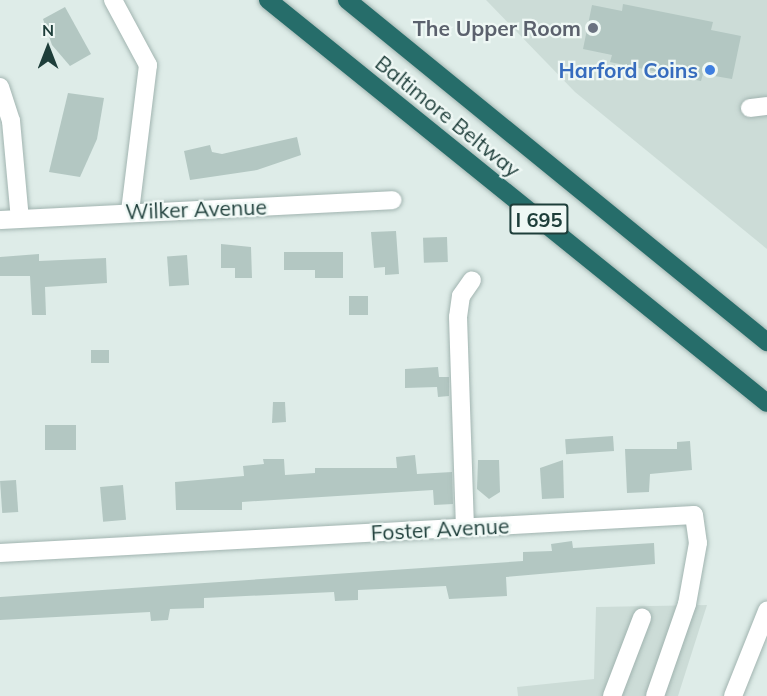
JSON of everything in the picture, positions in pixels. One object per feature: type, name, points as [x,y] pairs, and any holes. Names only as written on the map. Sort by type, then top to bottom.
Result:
[{"type":"highway","points":[[256,0],[311,35]]},
{"type":"highway","name":"Baltimore Beltway","points":[[268,0],[767,403]]},
{"type":"highway","name":"Baltimore Beltway","points":[[347,0],[767,342]]},
{"type":"street","points":[[113,0],[148,65],[130,211]]},
{"type":"street","points":[[0,87],[7,149],[20,219]]},
{"type":"street","name":"Wilker Avenue","points":[[0,220],[130,211],[392,200]]},
{"type":"street","points":[[465,528],[458,317],[472,280]]},
{"type":"street","name":"Foster Avenue","points":[[0,553],[693,515],[698,543],[687,604],[655,696]]},
{"type":"street","points":[[733,696],[767,611]]},
{"type":"street","points":[[612,696],[642,618]]},
{"type":"shaded area","points":[[486,0],[767,0],[767,249],[575,92]]},
{"type":"shaded area","points":[[707,605],[678,696],[518,696],[517,687],[594,679],[596,607]]},
{"type":"building","points":[[623,4],[713,22],[711,30],[741,36],[732,79],[703,74],[701,81],[610,62],[612,55],[583,49],[592,5],[622,11]]},
{"type":"building","points":[[65,7],[91,54],[70,66],[52,45],[43,19]]},
{"type":"building","points":[[68,93],[104,98],[97,139],[80,177],[49,172]]},
{"type":"building","points":[[297,137],[301,155],[257,170],[190,180],[184,151],[210,145],[212,152],[222,154]]},
{"type":"building","points":[[396,231],[399,274],[385,275],[385,267],[374,268],[371,232]]},
{"type":"building","points":[[447,237],[448,262],[424,263],[423,238]]},
{"type":"building","points":[[221,244],[251,247],[252,278],[235,278],[235,268],[221,268]]},
{"type":"building","points":[[284,252],[343,252],[343,278],[315,278],[315,270],[284,270]]},
{"type":"building","points":[[39,254],[39,261],[106,258],[107,283],[45,287],[46,315],[32,315],[30,276],[0,276],[0,257]]},
{"type":"building","points":[[187,255],[189,285],[169,286],[167,256]]},
{"type":"building","points":[[349,296],[368,296],[368,315],[349,315]]},
{"type":"building","points":[[91,350],[109,350],[109,363],[91,363]]},
{"type":"building","points":[[438,367],[439,377],[449,377],[449,396],[438,397],[437,387],[405,388],[405,369]]},
{"type":"building","points":[[273,402],[285,402],[286,422],[272,423]]},
{"type":"building","points":[[45,425],[76,425],[76,450],[45,450]]},
{"type":"building","points":[[613,436],[614,451],[566,454],[565,439]]},
{"type":"building","points":[[690,441],[692,470],[650,474],[649,492],[627,493],[625,449],[677,449],[677,442]]},
{"type":"building","points":[[415,455],[417,474],[452,472],[453,504],[434,505],[433,490],[242,502],[242,510],[176,510],[175,482],[244,476],[243,466],[264,464],[263,459],[284,459],[285,475],[315,473],[315,468],[397,468],[396,457]]},
{"type":"building","points":[[478,460],[499,460],[500,492],[489,499],[477,489]]},
{"type":"building","points":[[563,460],[564,498],[542,499],[540,468]]},
{"type":"building","points":[[16,480],[18,512],[2,513],[0,481]]},
{"type":"building","points":[[123,485],[126,520],[103,522],[100,487]]},
{"type":"building","points":[[572,541],[573,548],[654,543],[655,564],[506,577],[507,596],[449,599],[446,586],[358,590],[358,600],[335,601],[334,592],[204,598],[204,608],[170,609],[168,620],[151,621],[150,612],[0,620],[0,597],[523,561],[523,552],[552,551],[551,544]]},
{"type":"place","name":"The Upper Room","points":[[593,28]]},
{"type":"place","name":"Harford Coins","points":[[710,70]]}]
